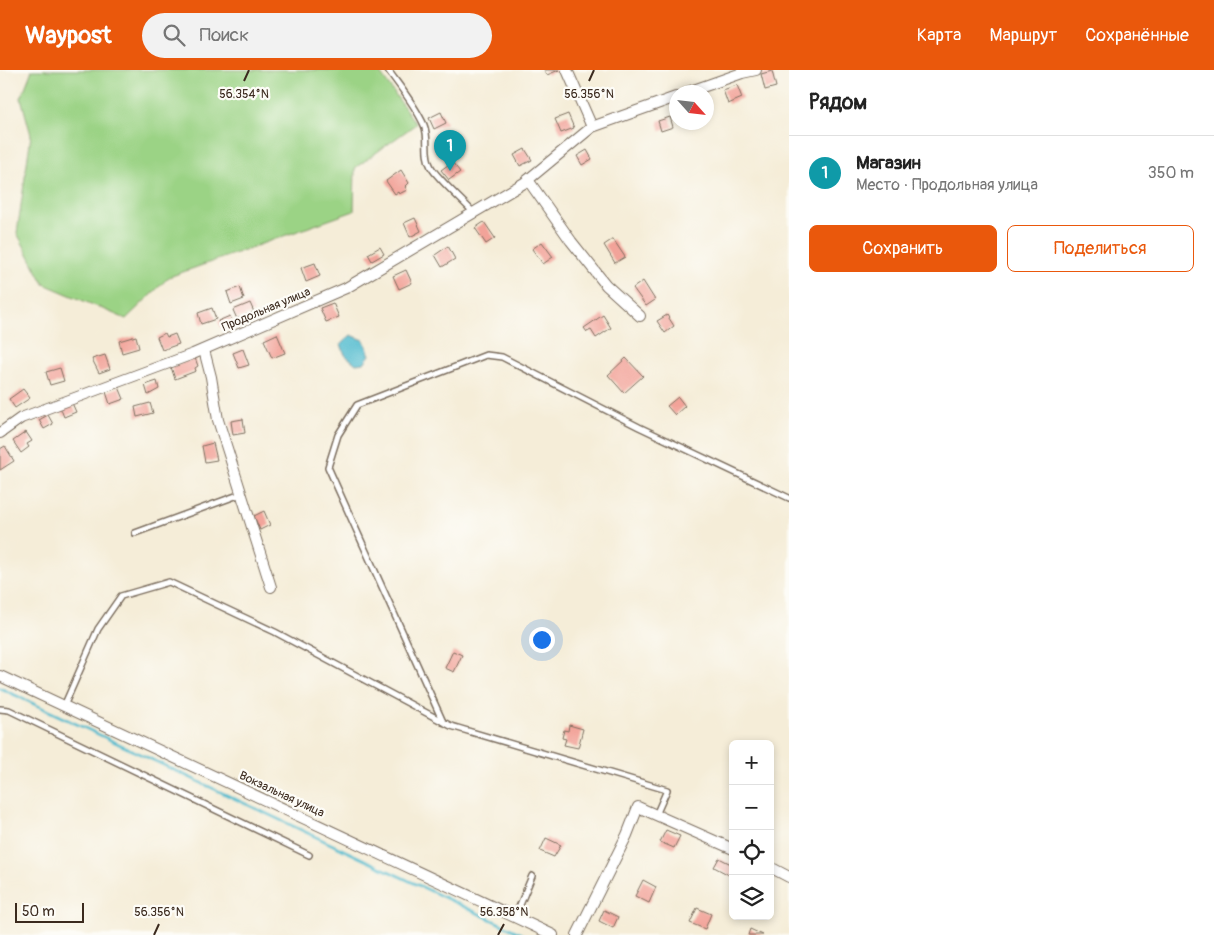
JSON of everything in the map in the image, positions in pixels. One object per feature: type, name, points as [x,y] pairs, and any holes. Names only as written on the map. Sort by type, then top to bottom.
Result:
[{"type":"street","points":[[567,70],[592,128]]},
{"type":"street","points":[[706,85],[741,71],[756,70]]},
{"type":"street","name":"Продольная улица","points":[[0,433],[21,418],[204,350],[346,288],[528,180],[592,128],[669,100]]},
{"type":"street","points":[[528,180],[571,242],[606,285],[640,316]]},
{"type":"street","points":[[204,350],[211,377],[218,420],[271,586]]},
{"type":"street","name":"Вокзальная улица","points":[[0,676],[554,935]]},
{"type":"street","points":[[577,935],[627,835],[638,807],[729,847]]},
{"type":"street","points":[[774,869],[789,877]]},
{"type":"lane","points":[[388,70],[414,105],[424,125],[426,157],[431,168],[474,213]]},
{"type":"lane","points":[[443,722],[328,467],[338,435],[357,405],[486,355],[502,356],[639,426],[789,498]]},
{"type":"lane","points":[[135,534],[241,494]]},
{"type":"lane","points":[[64,706],[98,629],[121,596],[169,582],[275,632],[443,722],[471,733],[667,790],[652,813]]},
{"type":"lane","points":[[0,708],[9,710],[310,855]]},
{"type":"lane","points":[[515,917],[532,876]]},
{"type":"green space","points":[[32,70],[378,70],[416,124],[355,168],[354,211],[169,277],[126,319],[44,284],[17,233],[31,135],[21,98]]},
{"type":"water","points":[[351,335],[364,340],[370,355],[364,363],[356,364],[345,355],[341,344]]},
{"type":"building","points":[[544,70],[559,70],[547,75]]},
{"type":"building","points":[[772,71],[776,87],[765,90],[761,74]]},
{"type":"building","points":[[737,85],[742,98],[728,104],[723,90]]},
{"type":"building","points":[[441,112],[446,123],[434,129],[429,118]]},
{"type":"building","points":[[568,114],[574,128],[561,133],[555,119]]},
{"type":"building","points":[[669,117],[669,128],[661,131],[658,121]]},
{"type":"building","points":[[525,149],[532,160],[520,166],[514,155]]},
{"type":"building","points":[[587,150],[592,159],[582,165],[577,156]]},
{"type":"building","points":[[452,162],[460,172],[449,180],[441,170]]},
{"type":"building","points":[[401,170],[409,183],[405,187],[407,190],[395,194],[386,181]]},
{"type":"building","points":[[415,218],[421,231],[410,237],[404,223]]},
{"type":"building","points":[[484,222],[495,238],[486,244],[475,228]]},
{"type":"building","points":[[613,239],[625,257],[615,263],[604,245]]},
{"type":"building","points":[[542,242],[553,257],[543,264],[532,249]]},
{"type":"building","points":[[448,246],[455,259],[442,267],[435,255]]},
{"type":"building","points":[[380,247],[384,254],[372,261],[368,254]]},
{"type":"building","points":[[315,263],[320,276],[306,282],[301,268]]},
{"type":"building","points":[[406,270],[412,283],[399,289],[393,276]]},
{"type":"building","points":[[643,281],[655,300],[646,306],[633,288]]},
{"type":"building","points":[[240,287],[244,299],[231,304],[227,292]]},
{"type":"building","points":[[250,303],[254,312],[237,319],[233,310]]},
{"type":"building","points":[[333,303],[339,317],[326,322],[320,308]]},
{"type":"building","points":[[212,308],[216,319],[201,324],[198,313]]},
{"type":"building","points":[[603,315],[611,328],[596,338],[591,330],[587,332],[584,328]]},
{"type":"building","points":[[667,315],[674,326],[665,333],[657,321]]},
{"type":"building","points":[[230,316],[233,324],[221,328],[218,321]]},
{"type":"building","points":[[165,333],[167,337],[175,334],[179,344],[162,350],[157,337]]},
{"type":"building","points":[[277,334],[285,353],[272,358],[264,340]]},
{"type":"building","points":[[136,336],[139,348],[122,353],[119,341]]},
{"type":"building","points":[[243,349],[249,365],[239,368],[233,353]]},
{"type":"building","points":[[105,355],[110,369],[99,373],[92,359]]},
{"type":"building","points":[[195,358],[198,366],[195,368],[196,371],[175,379],[171,367]]},
{"type":"building","points":[[626,358],[643,376],[624,393],[608,375]]},
{"type":"building","points":[[60,368],[64,381],[50,385],[46,372]]},
{"type":"building","points":[[157,381],[159,389],[148,395],[145,385]]},
{"type":"building","points":[[119,387],[124,399],[110,404],[106,392]]},
{"type":"building","points":[[23,389],[30,398],[15,408],[9,399]]},
{"type":"building","points":[[678,397],[685,406],[675,415],[667,406]]},
{"type":"building","points":[[72,403],[76,412],[64,417],[60,407]]},
{"type":"building","points":[[150,403],[153,413],[137,417],[135,407]]},
{"type":"building","points":[[48,415],[53,424],[44,429],[39,420]]},
{"type":"building","points":[[243,419],[245,433],[233,435],[231,421]]},
{"type":"building","points":[[26,432],[32,441],[27,444],[29,447],[21,453],[13,441]]},
{"type":"building","points":[[213,443],[217,460],[205,462],[202,446]]},
{"type":"building","points":[[5,446],[14,461],[0,470],[0,449]]},
{"type":"building","points":[[264,511],[270,525],[260,530],[254,516]]},
{"type":"building","points":[[453,651],[462,655],[454,672],[445,668]]},
{"type":"building","points":[[569,725],[583,729],[578,748],[564,745],[566,739],[562,738],[564,730],[568,731]]},
{"type":"building","points":[[666,830],[680,836],[674,848],[660,842]]},
{"type":"building","points":[[546,838],[561,845],[554,857],[540,851]]},
{"type":"building","points":[[719,858],[729,863],[729,875],[714,867]]},
{"type":"building","points":[[643,880],[656,887],[649,903],[635,896]]},
{"type":"building","points":[[697,908],[711,914],[705,929],[690,923]]},
{"type":"building","points":[[604,910],[618,917],[613,928],[599,921]]},
{"type":"building","points":[[750,929],[763,935],[748,935]]},
{"type":"waterway","points":[[0,688],[524,935]]},
{"type":"place","name":"Магазин","points":[[450,171]]}]
